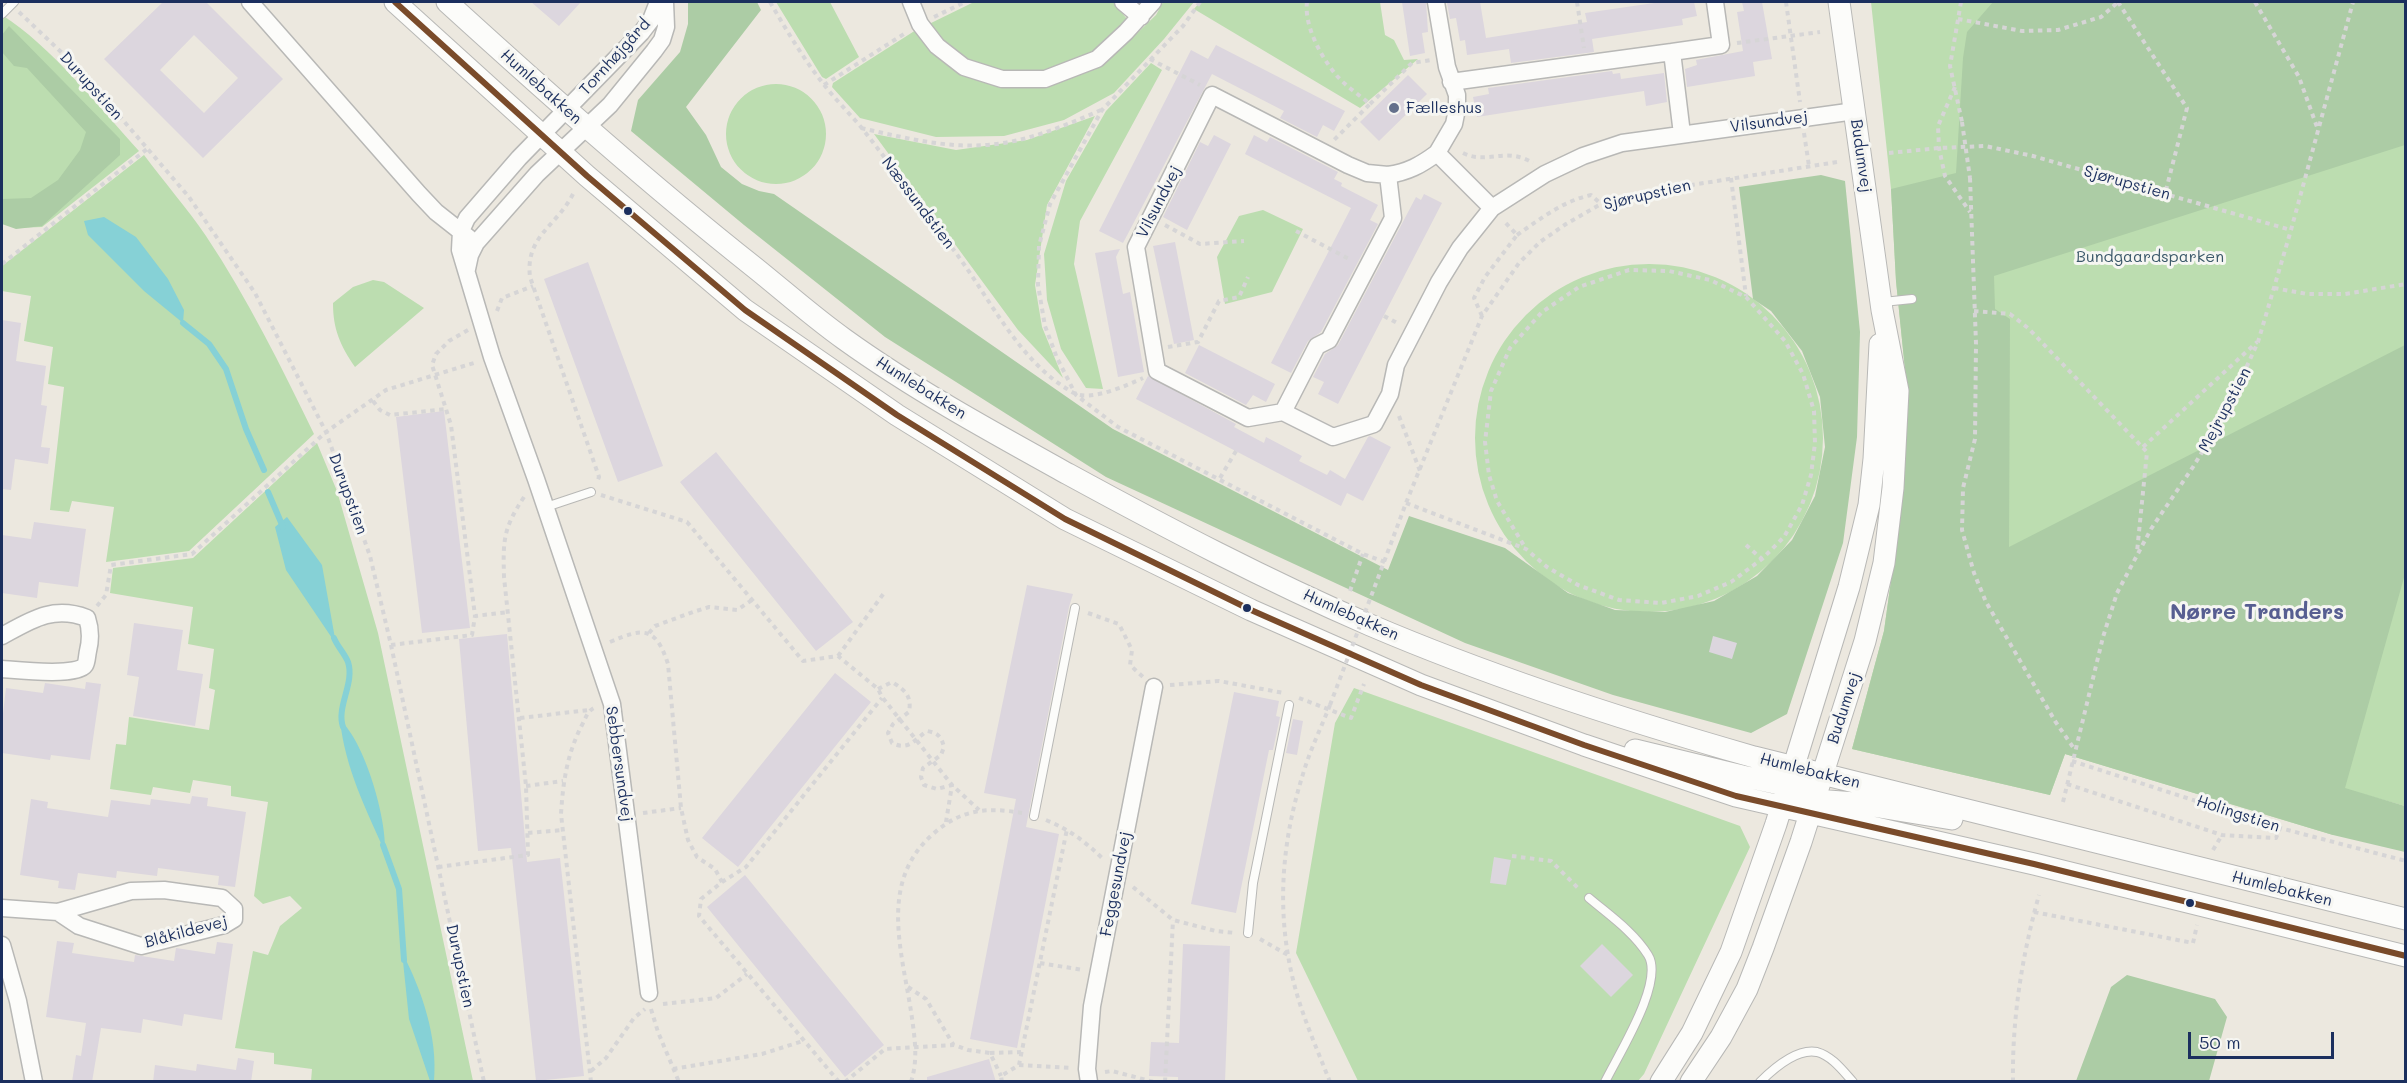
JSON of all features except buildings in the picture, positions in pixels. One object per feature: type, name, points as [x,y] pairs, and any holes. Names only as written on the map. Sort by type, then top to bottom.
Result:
[{"type":"street","points":[[250,2],[419,194],[436,212],[476,243]]},
{"type":"street","name":"Humlebakken","points":[[395,2],[560,153],[746,310],[897,415],[1065,519],[1251,610],[1420,685],[1685,780],[1782,806],[1813,806],[2046,867],[2406,956]]},
{"type":"street","name":"Humlebakken","points":[[447,2],[586,128],[697,222],[844,339],[975,422],[1172,531],[1370,625],[1563,699],[1792,776],[1823,774],[2406,919]]},
{"type":"street","name":"Tornhøjgård","points":[[542,135],[641,33],[651,20],[658,2]]},
{"type":"street","name":"Tornhøjgård","points":[[560,153],[610,105],[662,39],[666,27],[665,2]]},
{"type":"street","points":[[911,2],[920,24],[937,46],[964,67],[1002,79],[1046,79],[1097,59],[1141,17],[1153,2]]},
{"type":"street","points":[[1123,2],[1141,17]]},
{"type":"street","name":"Vilsundvej","points":[[1157,371],[1137,247],[1212,95],[1367,173],[1388,175],[1405,172],[1419,166],[1437,153],[1454,124],[1457,109],[1457,95],[1450,82],[1436,2]]},
{"type":"street","points":[[1450,82],[1721,45],[1715,2]]},
{"type":"street","name":"Budumvej","points":[[1691,1082],[1721,1037],[1747,989],[1813,806],[1865,641],[1884,563],[1893,488],[1898,392],[1882,306],[1839,2]]},
{"type":"street","points":[[1672,52],[1682,134]]},
{"type":"street","name":"Vilsundvej","points":[[1283,412],[1333,437],[1374,424],[1390,394],[1396,365],[1439,282],[1460,248],[1492,208],[1545,174],[1583,156],[1622,143],[1856,111]]},
{"type":"street","points":[[460,231],[467,218],[542,135]]},
{"type":"street","points":[[467,269],[476,243],[537,174],[560,153]]},
{"type":"street","points":[[1437,153],[1492,208]]},
{"type":"street","points":[[1157,371],[1248,418],[1283,412],[1317,345],[1329,340],[1393,218],[1388,175]]},
{"type":"street","name":"Sebbersundvej","points":[[460,231],[460,250],[492,357],[546,507],[612,704],[650,999]]},
{"type":"street","name":"Budumvej","points":[[1661,1082],[1692,1033],[1731,952],[1792,776],[1849,587],[1869,505],[1874,459],[1882,306]]},
{"type":"street","points":[[2,636],[36,617],[50,613],[87,618],[91,639],[85,665],[79,670],[58,672],[2,669]]},
{"type":"street","name":"Feggesundvej","points":[[1088,1075],[1092,1006],[1154,687]]},
{"type":"street","points":[[1536,727],[1792,776]]},
{"type":"street","points":[[1813,806],[2073,837]]},
{"type":"street","name":"Blåkildevej","points":[[2,908],[58,912],[131,891],[164,890],[222,898],[234,909],[234,919],[224,925],[141,946],[79,926],[58,912]]},
{"type":"street","points":[[2,945],[18,1001],[34,1082]]},
{"type":"lane","points":[[2,14],[13,3]]},
{"type":"lane","points":[[1882,306],[1912,299]]},
{"type":"lane","points":[[546,507],[591,492]]},
{"type":"lane","points":[[1034,816],[1075,608]]},
{"type":"lane","points":[[1248,933],[1253,883],[1289,705]]},
{"type":"lane","points":[[1589,898],[1635,937],[1650,957],[1651,989],[1605,1082]]},
{"type":"lane","points":[[1760,1082],[1796,1055],[1816,1052],[1834,1062],[1853,1082]]},
{"type":"path","name":"Næssundstien","points":[[770,2],[789,35],[824,85],[861,128],[951,246],[1013,336],[1041,368],[1076,395],[1116,390],[1157,371]]},
{"type":"path","points":[[824,85],[920,24],[965,2]]},
{"type":"path","points":[[1307,2],[1309,24],[1318,45],[1337,76],[1370,104]]},
{"type":"path","points":[[1577,2],[1586,64]]},
{"type":"path","points":[[1786,2],[1809,166]]},
{"type":"path","points":[[1961,2],[1950,66],[1962,122],[1970,178],[1976,344],[1975,439],[1963,488],[1962,530],[1974,573],[1986,602],[2055,721],[2075,750]]},
{"type":"path","points":[[1958,19],[2022,31],[2058,30],[2101,16],[2118,2],[2187,108],[2166,194]]},
{"type":"path","points":[[2255,2],[2299,77],[2318,128]]},
{"type":"path","name":"Mejrupstien","points":[[2063,802],[2103,637],[2117,593],[2151,529],[2193,468],[2224,416],[2258,342],[2354,2]]},
{"type":"path","name":"Durupstien","points":[[13,3],[79,69],[189,197],[255,293],[326,432],[370,556],[484,1082]]},
{"type":"path","points":[[1721,45],[1820,32]]},
{"type":"path","points":[[1322,151],[1412,63],[1445,58]]},
{"type":"path","points":[[1150,59],[1196,82]]},
{"type":"path","points":[[1955,87],[1938,126],[1939,148],[1945,176],[1971,213]]},
{"type":"path","points":[[861,128],[920,142],[960,146],[1007,143],[1052,131],[1102,110]]},
{"type":"path","points":[[1447,139],[1471,157],[1510,154],[1532,162],[1545,174]]},
{"type":"path","name":"Sjørupstien","points":[[1890,153],[1985,146],[2033,156],[2291,230]]},
{"type":"path","points":[[2,264],[147,149]]},
{"type":"path","name":"Sjørupstien","points":[[1330,1082],[1302,1012],[1288,955],[1282,920],[1286,843],[1304,771],[1406,502],[1482,316],[1519,263],[1540,243],[1566,224],[1601,204],[1647,192],[1837,162]]},
{"type":"path","points":[[1731,178],[1746,297]]},
{"type":"path","points":[[573,194],[536,242],[528,261],[530,277],[599,477],[591,492],[687,522],[803,661],[838,656],[884,593]]},
{"type":"path","points":[[1482,316],[1474,298],[1485,277],[1517,235],[1554,210],[1578,198],[1591,195],[1601,204]]},
{"type":"path","points":[[1492,208],[1517,235]]},
{"type":"path","points":[[1151,218],[1200,244],[1244,241]]},
{"type":"path","points":[[1296,231],[1366,268]]},
{"type":"path","points":[[1629,270],[1669,272],[1710,280],[1746,297],[1785,341],[1803,374],[1814,411],[1815,443],[1811,475],[1802,505],[1784,537],[1762,559],[1731,582],[1698,596],[1661,603],[1620,600],[1578,585],[1547,567],[1526,549],[1497,501],[1489,475],[1485,442],[1491,391],[1510,348],[1542,312],[1579,287],[1629,270]]},
{"type":"path","points":[[1154,350],[1198,342],[1219,301],[1239,297],[1248,277]]},
{"type":"path","points":[[2274,288],[2307,294],[2345,294],[2406,285]]},
{"type":"path","points":[[1974,311],[2010,314],[2028,328],[2147,452],[2136,556]]},
{"type":"path","points":[[2143,447],[2258,342]]},
{"type":"path","points":[[87,618],[106,595],[111,566],[192,554],[326,432],[386,390],[492,357]]},
{"type":"path","points":[[1390,394],[1420,471]]},
{"type":"path","points":[[373,400],[381,410],[390,415],[447,409],[475,616],[472,635],[391,645]]},
{"type":"path","points":[[1220,478],[1236,451]]},
{"type":"path","points":[[438,867],[528,855],[526,786],[504,577],[503,544],[510,519],[536,479]]},
{"type":"path","points":[[1406,502],[1526,549]]},
{"type":"path","points":[[1746,545],[1762,559]]},
{"type":"path","points":[[1350,591],[1363,554]]},
{"type":"path","points":[[649,633],[655,626],[693,612],[709,607],[737,610],[752,600]]},
{"type":"path","points":[[1075,608],[1119,624],[1132,650],[1130,665]]},
{"type":"path","points":[[475,616],[509,612]]},
{"type":"path","points":[[595,649],[633,634],[649,633],[658,639],[668,664],[681,808],[688,840],[697,856],[715,869],[722,882]]},
{"type":"path","points":[[838,656],[878,689],[882,698],[952,785],[979,810]]},
{"type":"path","points":[[1191,682],[1219,681],[1291,695]]},
{"type":"path","points":[[878,689],[892,682],[905,690],[910,703],[909,712],[901,720],[892,724],[888,733],[892,743],[901,747],[909,746],[927,731],[936,732],[941,737],[944,747],[941,755],[923,768],[921,777],[924,785],[938,789],[952,785]]},
{"type":"path","points":[[1307,701],[1329,707],[1351,718],[1364,684]]},
{"type":"path","points":[[839,1082],[699,916],[701,899],[746,867],[882,698]]},
{"type":"path","points":[[520,718],[590,710],[594,707],[612,704]]},
{"type":"path","points":[[590,710],[572,746],[563,781],[561,814],[591,1082]]},
{"type":"path","name":"Holingstien","points":[[2072,761],[2280,828],[2406,861]]},
{"type":"path","points":[[526,786],[563,781]]},
{"type":"path","points":[[2067,784],[2222,835],[2276,838],[2280,828]]},
{"type":"path","points":[[946,822],[952,785]]},
{"type":"path","points":[[639,814],[681,808]]},
{"type":"path","points":[[911,1082],[916,1048],[897,914],[900,884],[906,867],[920,845],[946,822],[979,810],[1010,811],[1034,816],[1068,829],[1086,842],[1119,875],[1173,920],[1216,932],[1248,933],[1288,955]]},
{"type":"path","points":[[990,1053],[1002,1079],[1019,1065],[1068,829]]},
{"type":"path","points":[[528,833],[563,830]]},
{"type":"path","points":[[2213,850],[2222,835]]},
{"type":"path","points":[[1512,855],[1551,861],[1589,898]]},
{"type":"path","points":[[2013,1082],[2014,1021],[2022,968],[2039,895]]},
{"type":"path","points":[[2034,912],[2193,943],[2197,924]]},
{"type":"path","points":[[1165,1082],[1173,920]]},
{"type":"path","points":[[1040,963],[1069,968]]},
{"type":"path","points":[[590,1071],[615,1048],[634,1018],[650,999],[716,998],[747,974]]},
{"type":"path","points":[[908,987],[926,999],[954,1045]]},
{"type":"path","points":[[650,999],[658,1032],[679,1082]]},
{"type":"path","points":[[674,1070],[762,1053],[803,1041]]},
{"type":"path","points":[[845,1082],[885,1049],[954,1045],[968,1050],[990,1053],[1022,1052]]},
{"type":"path","points":[[1019,1065],[1088,1075],[1112,1071],[1154,1082]]},
{"type":"green space","points":[[688,2],[757,2],[761,10],[686,107],[706,135],[721,167],[742,184],[774,194],[1113,429],[1388,570],[1409,516],[1505,548],[1568,593],[1615,610],[1665,612],[1714,601],[1757,576],[1792,540],[1815,496],[1825,447],[1820,397],[1802,351],[1771,311],[1753,299],[1739,187],[1821,175],[1845,181],[1860,332],[1857,437],[1843,543],[1787,714],[1751,733],[1613,695],[1465,643],[1106,477],[885,337],[744,225],[631,131],[638,100],[680,52],[688,24]]},
{"type":"green space","points":[[776,2],[830,2],[859,57],[826,79],[822,77]]},
{"type":"green space","points":[[974,2],[1113,2],[1127,19],[1092,56],[1039,74],[1005,73],[968,62],[940,41],[929,24]]},
{"type":"green space","points":[[1163,2],[1194,2],[1164,39],[1114,93],[1064,120],[1004,136],[936,137],[860,118],[832,87],[833,83],[916,30],[961,74],[1006,88],[1051,84],[1096,64],[1128,42],[1156,15]]},
{"type":"green space","points":[[1200,2],[1380,2],[1385,35],[1394,40],[1404,60],[1418,59],[1360,108],[1194,9]]},
{"type":"green space","name":"Bundgaardsparken","points":[[1871,2],[2405,2],[2405,806],[2345,789],[2333,835],[2065,754],[2050,795],[1852,749],[1884,631],[1904,487],[1907,389],[1896,281],[1891,189]]},
{"type":"green space","name":"Bundgaardsparken","points":[[1993,2],[2405,2],[2405,145],[1994,276],[1995,309],[2010,319],[2009,547],[2405,345],[2405,574],[2345,788],[2405,806],[2405,852],[2333,835],[2065,754],[2050,795],[1852,749],[1884,631],[1904,487],[1907,389],[1896,281],[1891,189],[1956,173],[1963,58],[1967,32]]},
{"type":"green space","points":[[2,15],[56,60],[139,151],[42,227],[15,228],[2,222]]},
{"type":"green space","points":[[9,26],[120,139],[120,155],[42,226],[16,229],[2,224],[2,199],[31,198],[58,180],[80,150],[86,132],[27,68],[14,66],[2,52],[2,35]]},
{"type":"green space","points":[[1151,63],[1162,70],[1080,221],[1074,264],[1103,389],[1086,388],[1061,349],[1047,300],[1044,254],[1066,181],[1106,111]]},
{"type":"green space","points":[[776,84],[795,88],[811,99],[822,115],[826,134],[822,153],[811,169],[795,180],[776,184],[757,180],[741,169],[730,153],[726,134],[730,115],[741,99],[757,88]]},
{"type":"green space","points":[[1095,116],[1047,205],[1035,285],[1042,327],[1063,378],[1018,330],[874,134],[956,150],[1027,140]]},
{"type":"green space","points":[[144,155],[199,226],[236,284],[314,434],[189,551],[106,562],[114,507],[72,501],[69,512],[50,510],[64,387],[48,384],[53,347],[24,341],[31,296],[2,291],[2,266]]},
{"type":"green space","points":[[1263,210],[1303,229],[1272,292],[1225,304],[1217,257],[1239,216]]},
{"type":"green space","points":[[1649,264],[1700,271],[1731,284],[1760,303],[1784,327],[1803,356],[1816,387],[1823,438],[1816,489],[1803,520],[1784,549],[1760,573],[1731,592],[1700,605],[1649,612],[1598,605],[1567,592],[1538,573],[1514,549],[1495,520],[1482,489],[1475,438],[1482,387],[1495,356],[1514,327],[1538,303],[1567,284],[1598,271]]},
{"type":"green space","points":[[373,280],[384,282],[424,308],[355,367],[338,336],[333,303],[353,287]]},
{"type":"green space","points":[[317,443],[337,491],[378,633],[473,1081],[311,1081],[312,1069],[274,1064],[274,1053],[235,1048],[253,951],[268,955],[280,926],[302,908],[290,896],[263,904],[254,896],[268,802],[231,796],[231,786],[193,780],[190,793],[153,787],[151,795],[110,789],[116,744],[126,745],[129,717],[209,730],[215,690],[209,688],[214,649],[188,644],[193,607],[110,593],[113,568],[193,558]]},
{"type":"green space","points":[[1354,688],[1740,826],[1750,847],[1644,1074],[1638,1081],[1358,1081],[1296,953],[1335,723]]},
{"type":"green space","points":[[2127,975],[2215,999],[2227,1017],[2209,1081],[2076,1081],[2111,987]]},
{"type":"water","points":[[104,217],[136,237],[168,279],[184,310],[183,323],[144,291],[88,235],[84,221]]},
{"type":"water","points":[[287,517],[322,565],[336,644],[286,570],[275,527]]},
{"type":"water","points":[[340,720],[358,745],[373,782],[385,838],[385,852],[351,772]]},
{"type":"water","points":[[402,952],[422,998],[431,1031],[435,1064],[434,1081],[430,1081],[409,1019]]},
{"type":"waterway","points":[[183,323],[209,344],[226,369],[246,429],[264,470]]},
{"type":"waterway","points":[[268,492],[283,527]]},
{"type":"waterway","points":[[334,638],[347,659],[350,670],[341,719],[343,727]]},
{"type":"waterway","points":[[383,845],[399,889],[404,960]]},
{"type":"transit line","points":[[395,2],[587,176],[745,310],[897,415],[1065,519],[1251,610],[1421,685],[1584,745],[1736,796],[2034,864],[2406,956]]},
{"type":"place","name":"Fælleshus","points":[[1394,108]]},
{"type":"district","name":"Nørre Tranders","points":[[2257,612]]}]
